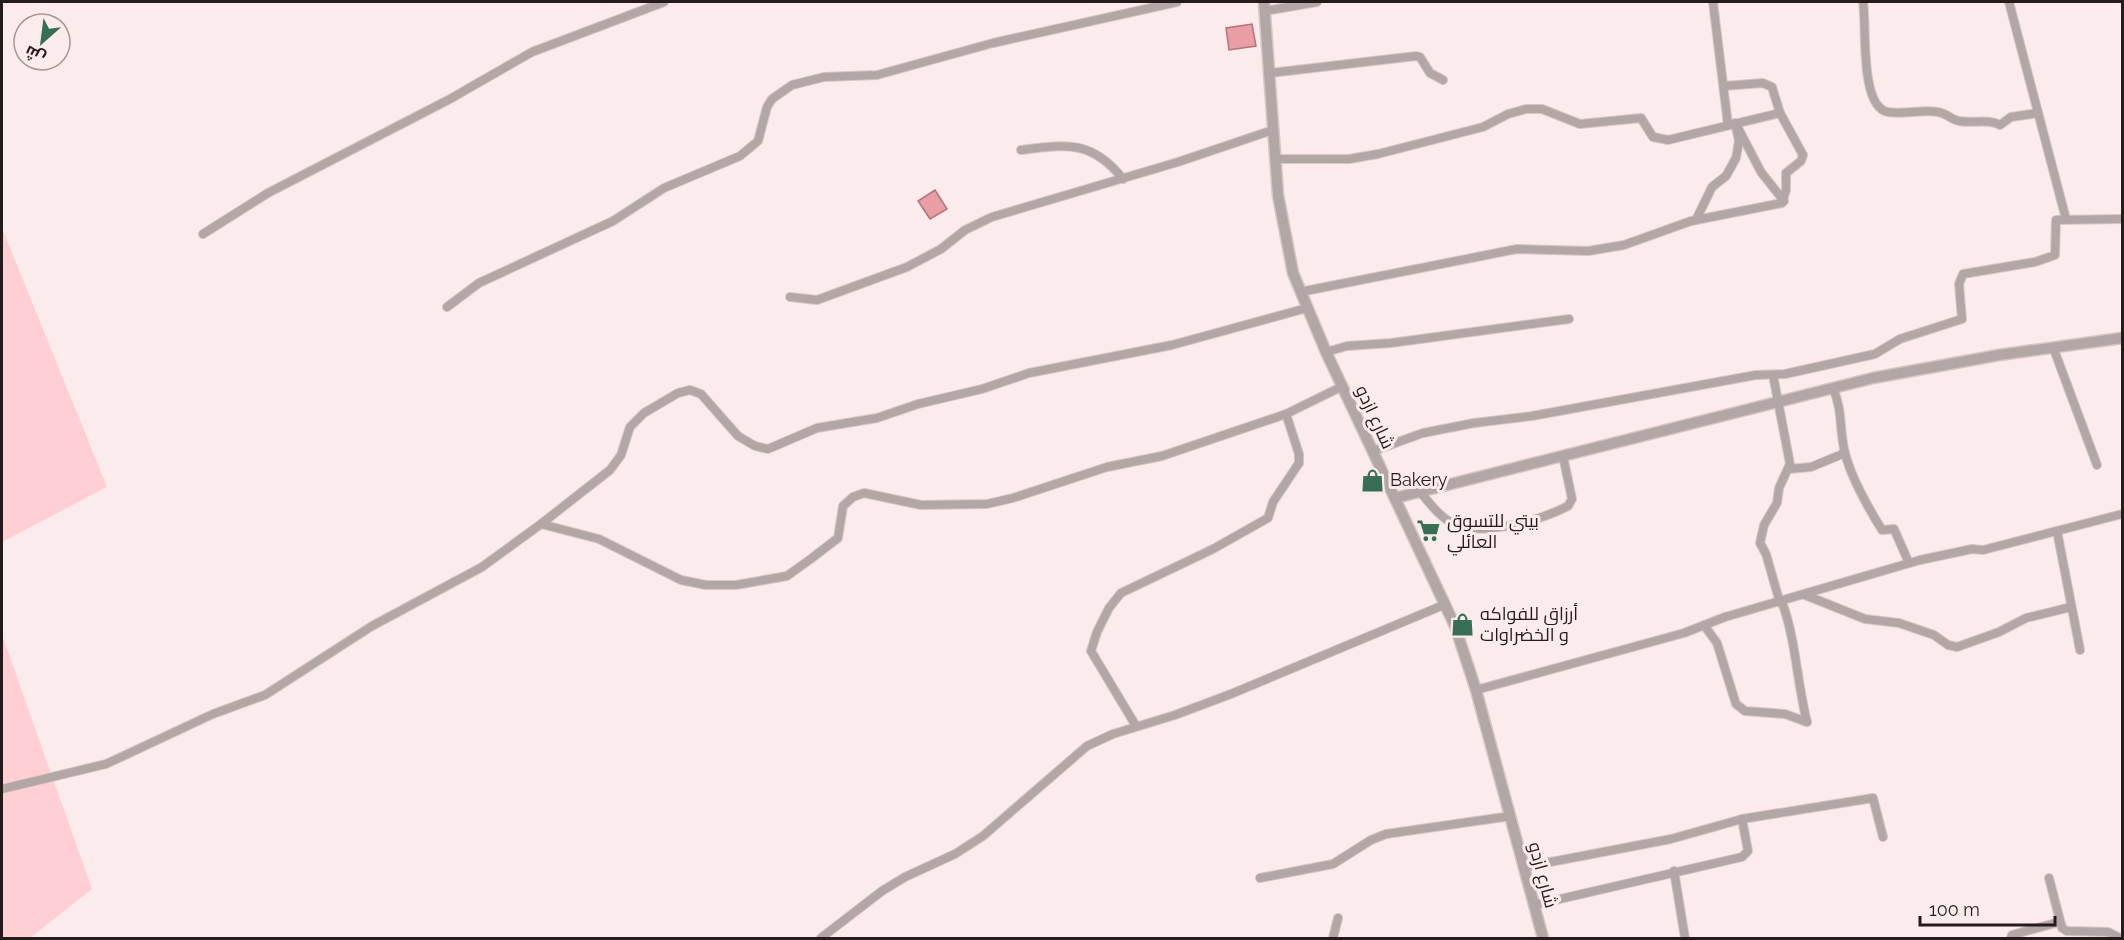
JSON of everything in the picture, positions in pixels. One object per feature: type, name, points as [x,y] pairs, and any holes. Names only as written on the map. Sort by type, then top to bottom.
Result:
[{"type":"street","points":[[203,234],[268,193],[450,99],[532,52],[664,2]]},
{"type":"street","points":[[447,307],[479,283],[613,221],[664,188],[740,156],[758,141],[766,107],[772,99],[792,85],[824,77],[877,75],[993,43],[1177,2]]},
{"type":"street","points":[[1264,6],[1317,2]]},
{"type":"street","points":[[1696,220],[1712,188],[1726,176],[1736,158],[1739,141],[1731,124],[1713,2]]},
{"type":"street","points":[[1863,2],[1866,31],[1864,55],[1870,87],[1875,105],[1886,112],[1940,112],[1958,121],[2000,125],[2011,117],[2038,113]]},
{"type":"street","points":[[2008,2],[2066,219]]},
{"type":"street","name":"شارع ازدو","points":[[1264,6],[1275,159],[1281,221],[1287,254],[1300,292],[1326,352],[1446,604],[1476,690],[1543,939]]},
{"type":"street","points":[[1270,73],[1416,56],[1420,57],[1430,73],[1443,80]]},
{"type":"street","points":[[1724,86],[1769,84],[1780,113],[1803,155],[1801,161],[1786,173],[1784,201]]},
{"type":"street","points":[[1275,159],[1349,159],[1378,154],[1483,127],[1515,111],[1526,109],[1542,109],[1580,124],[1641,118],[1648,131],[1661,140],[1780,113]]},
{"type":"street","points":[[1731,124],[1761,172],[1784,201]]},
{"type":"street","points":[[790,297],[808,301],[826,297],[907,267],[941,249],[965,230],[992,216],[1123,179],[1273,130]]},
{"type":"street","points":[[1021,150],[1080,148],[1095,152],[1109,161],[1123,179]]},
{"type":"street","points":[[1300,292],[1517,249],[1588,250],[1624,245],[1696,220],[1775,205],[1784,201]]},
{"type":"street","points":[[1373,451],[1423,433],[1474,423],[1532,416],[1756,375],[1773,375],[1875,354],[1900,339],[1958,321],[1963,313],[1959,284],[1964,274],[2050,258],[2056,250],[2056,220],[2122,219]]},
{"type":"street","points":[[2,789],[106,764],[213,714],[265,695],[372,626],[482,567],[541,524],[610,470],[621,455],[630,427],[644,413],[678,393],[690,390],[701,394],[738,436],[754,446],[768,449],[817,428],[877,418],[918,404],[982,389],[1029,373],[1172,345],[1307,308]]},
{"type":"street","points":[[1326,352],[1347,346],[1391,343],[1569,319]]},
{"type":"street","points":[[1395,498],[1909,370],[2122,338]]},
{"type":"street","points":[[2053,347],[2097,465]]},
{"type":"street","points":[[1704,626],[1718,643],[1736,704],[1745,711],[1785,714],[1807,723],[1794,659],[1791,628],[1766,554],[1760,543],[1764,525],[1777,503],[1779,488],[1789,469],[1790,458],[1773,375]]},
{"type":"street","points":[[541,524],[599,539],[681,580],[706,585],[766,582],[787,576],[835,542],[840,529],[843,506],[864,493],[921,506],[987,504],[1013,498],[1107,467],[1162,456],[1286,414],[1342,386]]},
{"type":"street","points":[[1833,388],[1840,405],[1845,453],[1882,530],[1894,529],[1909,563]]},
{"type":"street","points":[[1136,726],[1092,651],[1097,632],[1109,608],[1121,593],[1213,549],[1268,518],[1273,502],[1299,463],[1299,454],[1286,414]]},
{"type":"street","points":[[1789,469],[1811,467],[1845,453]]},
{"type":"street","points":[[1420,492],[1452,523],[1467,528],[1500,526],[1522,521],[1568,506],[1572,499],[1563,456]]},
{"type":"street","points":[[1476,690],[1704,626],[1909,563],[1946,554],[1983,550],[2122,514]]},
{"type":"street","points":[[2057,531],[2080,650]]},
{"type":"street","points":[[1805,595],[1865,618],[1899,623],[1934,635],[1948,645],[1957,647],[1999,632],[2026,618],[2072,607]]},
{"type":"street","points":[[821,939],[882,891],[905,877],[955,854],[983,836],[1087,746],[1136,726],[1175,715],[1231,694],[1446,604]]},
{"type":"street","points":[[1524,867],[1671,839],[1743,819],[1873,798],[1883,837]]},
{"type":"street","points":[[1260,879],[1333,864],[1365,843],[1386,834],[1511,816]]},
{"type":"street","points":[[1534,905],[1742,857],[1748,851],[1743,819]]},
{"type":"street","points":[[1674,871],[1685,939]]},
{"type":"street","points":[[2049,878],[2059,922],[2067,931],[2108,932],[2120,939]]},
{"type":"street","points":[[1333,939],[1338,918]]},
{"type":"street","points":[[2011,939],[2012,935],[2059,922]]},
{"type":"shaded area","points":[[1252,24],[1256,46],[1229,50],[1226,28]]},
{"type":"shaded area","points":[[935,190],[947,209],[930,219],[918,201]]},
{"type":"shaded area","points":[[2,228],[107,487],[2,542]]},
{"type":"shaded area","points":[[2,635],[92,889],[30,938],[2,938]]},
{"type":"place","name":"Bakery","points":[[1372,480]]},
{"type":"place","name":"بيتي للتسوق العائلي","points":[[1429,531]]},
{"type":"place","name":"أرزاق للفواكه و الخضراوات","points":[[1462,624]]}]
